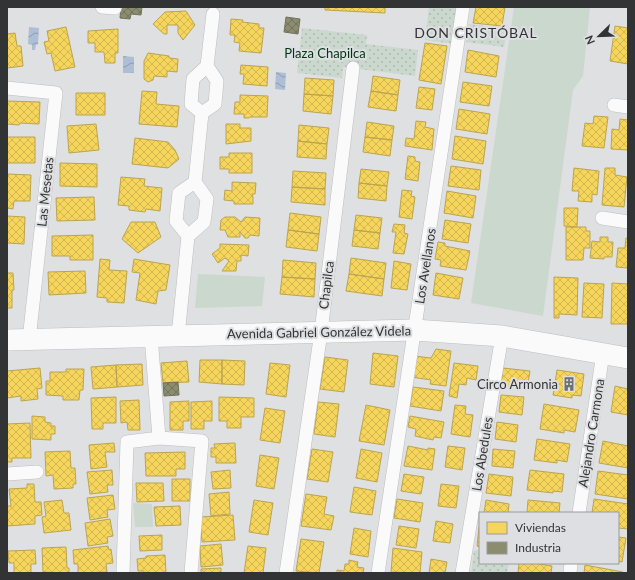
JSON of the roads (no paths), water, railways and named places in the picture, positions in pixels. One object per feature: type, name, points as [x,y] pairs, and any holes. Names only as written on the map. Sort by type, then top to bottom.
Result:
[{"type":"main road","name":"Avenida Gabriel González Videla","points":[[7,340],[414,330],[502,336],[628,358]]},
{"type":"street","name":"Los Avellanos","points":[[378,573],[463,7]]},
{"type":"street","points":[[178,336],[188,236],[204,222],[207,199],[195,182],[202,113],[215,104],[217,81],[207,66],[213,14]]},
{"type":"street","points":[[202,113],[191,104],[193,79],[207,66]]},
{"type":"street","name":"Chapilca","points":[[286,573],[321,332],[353,68]]},
{"type":"street","name":"Las Mesetas","points":[[7,88],[56,93],[29,340]]},
{"type":"street","points":[[614,105],[628,107]]},
{"type":"street","points":[[188,236],[176,221],[179,193],[195,182]]},
{"type":"street","points":[[602,218],[628,222]]},
{"type":"street","points":[[151,336],[159,438]]},
{"type":"street","name":"Los Abedules","points":[[462,573],[502,336]]},
{"type":"street","name":"Alejandro Carmona","points":[[579,512],[603,353]]},
{"type":"street","points":[[123,573],[127,442],[159,438],[202,441],[191,573]]},
{"type":"street","points":[[7,474],[38,472]]},
{"type":"water","points":[[29,27],[39,28],[38,44],[36,45],[35,50],[32,50],[32,45],[28,44]]},
{"type":"water","points":[[123,56],[134,57],[134,73],[123,73]]},
{"type":"water","points":[[276,72],[286,73],[285,90],[275,89]]},
{"type":"place","name":"Circo Armonia","points":[[569,384]]},
{"type":"district","name":"DON CRISTÓBAL","points":[[476,32]]},
{"type":"park label","name":"Plaza Chapilca","points":[[325,53]]}]
